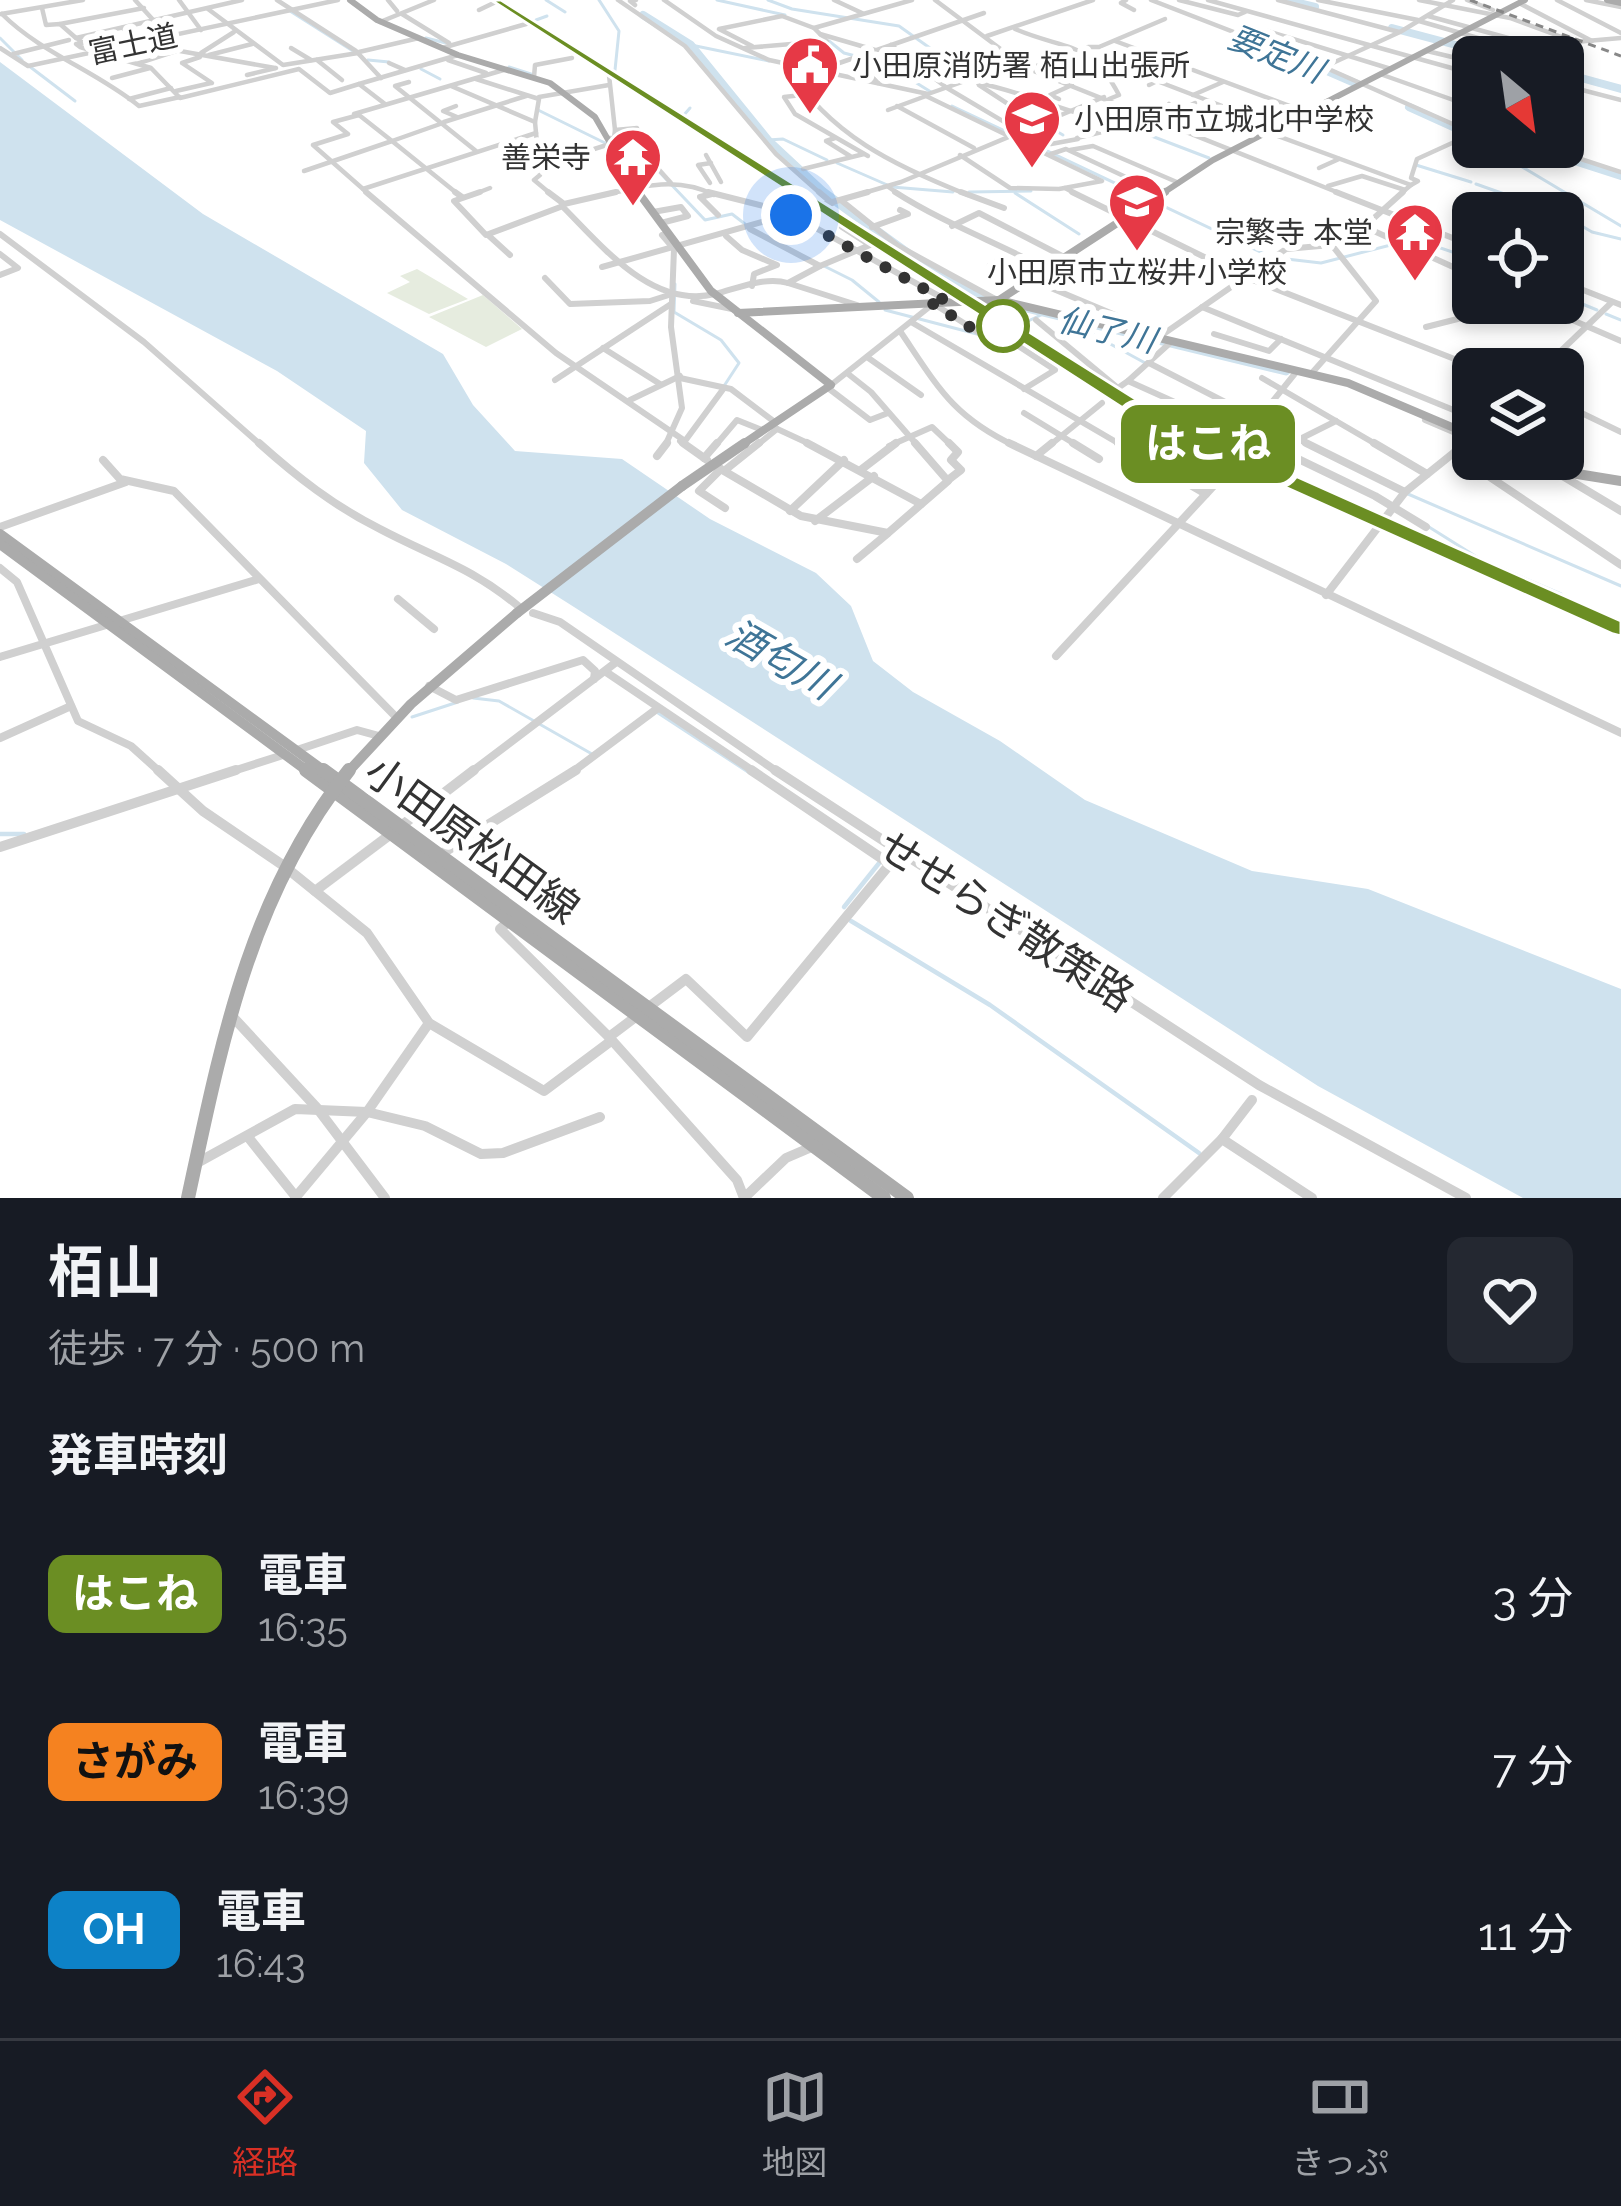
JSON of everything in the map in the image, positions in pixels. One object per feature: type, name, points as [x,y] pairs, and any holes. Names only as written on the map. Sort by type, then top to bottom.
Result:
[{"type":"main road","points":[[188,1198],[230,1013],[284,866],[337,788],[428,686],[518,609],[682,486],[830,386],[715,295],[675,250],[600,121],[538,78],[458,55],[382,21],[350,0]]},
{"type":"main road","points":[[1606,0],[1621,5]]},
{"type":"main road","points":[[999,302],[1233,150],[1522,2]]},
{"type":"main road","points":[[735,311],[999,302],[1311,374],[1452,429]]},
{"type":"main road","points":[[1584,476],[1621,481]]},
{"type":"main road","name":"小田原松田線","points":[[0,530],[116,625]]},
{"type":"main road","name":"小田原松田線","points":[[0,544],[437,856],[884,1198]]},
{"type":"main road","name":"小田原松田線","points":[[396,830],[509,921],[907,1198]]},
{"type":"street","points":[[1,14],[83,0]]},
{"type":"street","points":[[136,0],[167,35]]},
{"type":"street","points":[[179,0],[201,30]]},
{"type":"street","points":[[46,47],[218,2],[242,0]]},
{"type":"street","name":"富士道","points":[[11,54],[25,66],[338,0]]},
{"type":"street","points":[[388,0],[445,46],[526,24]]},
{"type":"street","points":[[382,21],[434,0]]},
{"type":"street","points":[[479,10],[500,0]]},
{"type":"street","points":[[619,0],[686,46],[776,154],[835,202],[935,269],[999,302]]},
{"type":"street","points":[[664,0],[744,48],[786,65],[930,94],[1052,151],[1102,182],[1067,189],[1010,188],[958,154]]},
{"type":"street","points":[[834,0],[864,14]]},
{"type":"street","points":[[891,0],[898,4]]},
{"type":"street","points":[[814,28],[912,0]]},
{"type":"street","points":[[934,0],[1026,68],[1452,238]]},
{"type":"street","points":[[987,36],[1092,0]]},
{"type":"street","points":[[1126,0],[1120,2],[1134,10]]},
{"type":"street","points":[[1151,0],[1324,67],[1452,124]]},
{"type":"street","points":[[1179,0],[1238,15]]},
{"type":"street","points":[[1208,0],[1452,68]]},
{"type":"street","points":[[1278,0],[1402,31]]},
{"type":"street","points":[[1323,0],[1471,36]]},
{"type":"street","points":[[1324,67],[1402,31],[1453,0]]},
{"type":"street","points":[[1467,0],[1558,36]]},
{"type":"street","points":[[1557,0],[1621,35]]},
{"type":"street","points":[[1586,0],[1621,5]]},
{"type":"street","points":[[22,1],[33,7]]},
{"type":"street","points":[[277,1],[358,53],[381,78]]},
{"type":"street","points":[[1425,1],[1498,14]]},
{"type":"street","points":[[1522,2],[1608,48]]},
{"type":"street","points":[[1262,16],[1288,3]]},
{"type":"street","points":[[42,8],[46,25],[144,8]]},
{"type":"street","points":[[207,8],[279,67]]},
{"type":"street","points":[[834,12],[851,8]]},
{"type":"street","points":[[1220,25],[1246,11]]},
{"type":"street","points":[[793,80],[984,13]]},
{"type":"street","points":[[1,14],[25,37],[70,57],[129,99],[302,69],[330,93],[458,55]]},
{"type":"street","points":[[744,48],[752,48],[808,47],[827,41],[814,28],[782,16],[718,29],[722,36],[752,48]]},
{"type":"street","points":[[1428,16],[1500,36]]},
{"type":"street","points":[[1015,29],[1060,44],[1087,46],[1115,41],[1165,19]]},
{"type":"street","points":[[1257,28],[1274,19]]},
{"type":"street","points":[[60,23],[82,43],[76,44],[139,62],[176,92]]},
{"type":"street","points":[[1248,26],[1391,68]]},
{"type":"street","points":[[121,27],[177,50],[242,57],[279,67]]},
{"type":"street","points":[[203,55],[234,32]]},
{"type":"street","points":[[820,34],[876,50]]},
{"type":"street","points":[[1584,41],[1621,35]]},
{"type":"street","points":[[247,75],[418,38]]},
{"type":"street","points":[[0,57],[74,39]]},
{"type":"street","points":[[1115,41],[1306,112]]},
{"type":"street","points":[[176,92],[212,83],[193,66],[182,63],[252,44]]},
{"type":"street","points":[[891,45],[1014,133]]},
{"type":"street","points":[[602,267],[675,250],[889,185],[1119,94],[1087,46]]},
{"type":"street","points":[[0,48],[11,54]]},
{"type":"street","points":[[291,48],[342,80]]},
{"type":"street","points":[[139,62],[177,50]]},
{"type":"street","points":[[1427,50],[1452,57]]},
{"type":"street","points":[[1026,68],[1098,57]]},
{"type":"street","points":[[572,58],[535,65],[540,175],[534,180],[639,279],[674,296],[735,311]]},
{"type":"street","points":[[854,58],[885,86]]},
{"type":"street","points":[[240,60],[262,71]]},
{"type":"street","points":[[447,60],[485,75]]},
{"type":"street","points":[[590,61],[609,75],[612,141]]},
{"type":"street","points":[[846,61],[864,81]]},
{"type":"street","points":[[416,68],[404,62],[429,64]]},
{"type":"street","points":[[389,63],[406,71]]},
{"type":"street","points":[[976,148],[893,106],[1016,63]]},
{"type":"street","points":[[786,65],[822,118],[921,172],[1004,208],[987,217]]},
{"type":"street","points":[[410,97],[502,67]]},
{"type":"street","points":[[112,78],[151,68]]},
{"type":"street","points":[[1380,74],[1452,100]]},
{"type":"street","points":[[332,120],[485,75]]},
{"type":"street","points":[[1148,85],[1167,76]]},
{"type":"street","points":[[476,79],[538,98],[609,86]]},
{"type":"street","points":[[975,81],[1127,126],[1077,138],[1052,151]]},
{"type":"street","points":[[975,81],[1038,124]]},
{"type":"street","points":[[1157,81],[1230,109]]},
{"type":"street","points":[[409,82],[395,86],[476,151]]},
{"type":"street","points":[[1193,95],[1224,82]]},
{"type":"street","points":[[359,84],[386,104]]},
{"type":"street","points":[[1064,101],[1050,95],[1073,84]]},
{"type":"street","points":[[451,86],[499,105],[522,122],[535,122]]},
{"type":"street","points":[[873,92],[885,86]]},
{"type":"street","points":[[1584,91],[1621,100]]},
{"type":"street","points":[[803,95],[784,98],[795,114],[866,155]]},
{"type":"street","points":[[304,171],[526,96]]},
{"type":"street","points":[[1159,119],[1169,104]]},
{"type":"street","points":[[1159,119],[1195,104]]},
{"type":"street","points":[[456,106],[443,110],[458,118]]},
{"type":"street","points":[[462,197],[359,115],[332,122],[348,134],[314,146],[577,366],[631,400],[713,464],[815,521],[888,532]]},
{"type":"street","points":[[810,122],[822,118]]},
{"type":"street","points":[[572,156],[637,128],[639,145],[672,184]]},
{"type":"street","points":[[1267,132],[1408,188]]},
{"type":"street","points":[[363,189],[536,133]]},
{"type":"street","points":[[837,137],[826,141],[852,157]]},
{"type":"street","points":[[1077,138],[1179,183]]},
{"type":"street","points":[[612,141],[639,145]]},
{"type":"street","points":[[1036,320],[1117,390],[1202,307],[1286,249],[1331,245],[1364,227],[1418,181],[1411,178],[1417,159],[1452,142]]},
{"type":"street","points":[[1052,151],[1090,146]]},
{"type":"street","points":[[803,169],[877,150]]},
{"type":"street","points":[[1069,151],[1162,194]]},
{"type":"street","points":[[1310,160],[1325,153]]},
{"type":"street","points":[[488,235],[563,205],[634,186],[723,181],[706,154]]},
{"type":"street","points":[[1318,168],[1340,158]]},
{"type":"street","points":[[1584,160],[1621,172]]},
{"type":"street","points":[[710,183],[698,165],[711,163]]},
{"type":"street","points":[[1325,187],[1363,176],[1408,188]]},
{"type":"street","points":[[697,185],[712,194],[791,215],[948,302]]},
{"type":"street","points":[[889,185],[950,227],[996,240],[1061,277],[1052,288],[1165,342]]},
{"type":"street","points":[[490,188],[454,200],[511,255]]},
{"type":"street","points":[[1067,189],[1245,277],[1452,358]]},
{"type":"street","points":[[712,194],[700,197],[718,215]]},
{"type":"street","points":[[652,212],[681,207],[688,216],[661,223]]},
{"type":"street","points":[[872,227],[908,214],[900,209]]},
{"type":"street","points":[[950,227],[979,213],[1064,257]]},
{"type":"street","points":[[788,283],[870,244],[842,227]]},
{"type":"street","points":[[1364,227],[1452,266]]},
{"type":"street","points":[[748,228],[820,266]]},
{"type":"street","points":[[0,234],[144,342],[315,492],[366,523],[482,576],[518,609]]},
{"type":"street","points":[[725,235],[742,250],[777,265],[754,274],[752,286]]},
{"type":"street","points":[[1311,374],[1376,301],[1331,245]]},
{"type":"street","points":[[656,456],[673,434],[682,408],[671,328],[675,250]]},
{"type":"street","points":[[0,254],[18,268],[0,275]]},
{"type":"street","points":[[997,261],[990,265],[1025,282]]},
{"type":"street","points":[[545,278],[570,304],[674,296]]},
{"type":"street","points":[[690,300],[775,279],[857,305]]},
{"type":"street","points":[[1584,291],[1621,305]]},
{"type":"street","points":[[555,380],[674,296]]},
{"type":"street","points":[[888,412],[870,420],[830,386],[934,303],[981,334],[1006,338],[1055,370],[1024,389]]},
{"type":"street","points":[[1564,348],[1610,303]]},
{"type":"street","points":[[1202,307],[1452,409]]},
{"type":"street","points":[[1426,327],[1452,320]]},
{"type":"street","points":[[911,322],[1206,494]]},
{"type":"street","points":[[1579,324],[1621,340]]},
{"type":"street","points":[[900,331],[950,404],[975,428],[1621,733]]},
{"type":"street","points":[[1214,334],[1274,351],[1281,339]]},
{"type":"street","points":[[1232,357],[1241,342]]},
{"type":"street","points":[[603,348],[660,384]]},
{"type":"street","points":[[867,357],[921,394]]},
{"type":"street","points":[[1149,363],[1405,492]]},
{"type":"street","points":[[1056,656],[1270,425],[1272,402],[1296,372]]},
{"type":"street","points":[[847,373],[948,481]]},
{"type":"street","points":[[631,400],[680,377],[724,388],[772,427]]},
{"type":"street","points":[[1262,378],[1427,474]]},
{"type":"street","points":[[1128,380],[1290,455],[1426,527]]},
{"type":"street","points":[[684,441],[724,388]]},
{"type":"street","points":[[1383,412],[1391,402]]},
{"type":"street","points":[[1036,456],[1102,403]]},
{"type":"street","points":[[1024,413],[1099,460]]},
{"type":"street","points":[[1584,414],[1621,432]]},
{"type":"street","points":[[725,508],[699,491],[737,420],[772,427],[862,469],[921,504]]},
{"type":"street","points":[[1298,440],[1337,420]]},
{"type":"street","points":[[713,464],[772,427]]},
{"type":"street","points":[[857,559],[961,470],[951,460],[958,452],[932,427],[884,448],[862,469]]},
{"type":"street","points":[[1215,429],[1250,446]]},
{"type":"street","points":[[1326,595],[1391,507],[1452,454]]},
{"type":"street","points":[[1278,467],[1290,455]]},
{"type":"street","points":[[103,460],[128,481],[174,491],[396,719]]},
{"type":"street","points":[[790,511],[844,460]]},
{"type":"street","points":[[815,521],[874,476]]},
{"type":"street","points":[[1500,480],[1621,565]]},
{"type":"street","points":[[1573,480],[1621,511]]},
{"type":"street","points":[[0,530],[128,481]]},
{"type":"street","points":[[0,568],[14,578],[78,721],[131,746],[176,788],[284,866],[377,943],[429,1023],[544,1091],[686,979],[747,1037],[890,864],[634,695],[610,667],[315,891]]},
{"type":"street","points":[[0,584],[14,578]]},
{"type":"street","points":[[0,657],[259,579]]},
{"type":"street","points":[[398,599],[434,628]]},
{"type":"street","name":"せせらぎ散策路","points":[[533,613],[560,622],[610,667],[1259,1085],[1466,1198]]},
{"type":"street","points":[[428,686],[457,700],[583,659],[595,670],[594,681]]},
{"type":"street","points":[[0,738],[71,706]]},
{"type":"street","points":[[437,856],[595,759],[616,737],[658,708]]},
{"type":"street","points":[[0,847],[357,730],[381,734]]},
{"type":"street","points":[[509,921],[500,929],[610,1038],[737,1180],[744,1198],[785,1158],[814,1146]]},
{"type":"street","points":[[230,1013],[317,1108],[385,1198]]},
{"type":"street","points":[[248,1137],[295,1197],[367,1112],[429,1023]]},
{"type":"street","points":[[1163,1198],[1222,1139],[1252,1100]]},
{"type":"street","points":[[195,1164],[295,1109],[367,1112],[425,1126],[481,1154],[503,1153],[601,1117]]},
{"type":"street","points":[[1222,1139],[1312,1198]]},
{"type":"shaded area","points":[[417,269],[468,299],[429,314],[387,293],[410,282],[400,276]]},
{"type":"shaded area","points":[[483,295],[522,329],[486,347],[429,317]]},
{"type":"water","name":"酒匂川","points":[[0,62],[203,214],[443,354],[473,405],[515,451],[622,459],[710,519],[816,573],[851,606],[873,661],[913,692],[1000,741],[1085,800],[1252,871],[1368,889],[1621,989],[1621,1198],[1523,1198],[1318,1086],[506,564],[402,510],[364,463],[366,431],[277,371],[0,220]]},
{"type":"waterway","points":[[546,0],[565,12]]},
{"type":"waterway","points":[[599,0],[619,31],[615,70],[607,73]]},
{"type":"waterway","points":[[717,0],[785,15]]},
{"type":"waterway","points":[[768,0],[792,9],[899,26],[972,78]]},
{"type":"waterway","points":[[1287,0],[1315,7]]},
{"type":"waterway","points":[[290,11],[353,51]]},
{"type":"waterway","name":"仙了川","points":[[643,15],[691,45],[769,141],[826,195]]},
{"type":"waterway","points":[[536,20],[547,16]]},
{"type":"waterway","points":[[1392,28],[1452,44]]},
{"type":"waterway","points":[[0,38],[22,60]]},
{"type":"waterway","points":[[426,38],[446,43]]},
{"type":"waterway","points":[[829,41],[844,53],[886,64],[931,92]]},
{"type":"waterway","points":[[691,45],[769,61]]},
{"type":"waterway","points":[[368,60],[389,62]]},
{"type":"waterway","name":"要定川","points":[[1304,61],[1357,84]]},
{"type":"waterway","points":[[29,66],[75,101]]},
{"type":"waterway","points":[[509,67],[534,75]]},
{"type":"waterway","points":[[421,69],[440,79]]},
{"type":"waterway","points":[[1584,79],[1621,89]]},
{"type":"waterway","points":[[952,106],[1269,256]]},
{"type":"waterway","name":"要定川","points":[[1409,107],[1452,126]]},
{"type":"waterway","points":[[683,116],[690,108]]},
{"type":"waterway","points":[[538,110],[605,143],[631,187]]},
{"type":"waterway","points":[[1044,124],[1063,135]]},
{"type":"waterway","points":[[1128,127],[1209,158]]},
{"type":"waterway","points":[[768,140],[783,139],[827,160]]},
{"type":"waterway","points":[[647,159],[705,220],[732,214],[745,224]]},
{"type":"waterway","points":[[837,163],[892,187],[953,192]]},
{"type":"waterway","name":"要定川","points":[[1584,164],[1621,176]]},
{"type":"waterway","points":[[1416,165],[1471,182]]},
{"type":"waterway","points":[[1524,168],[1621,226]]},
{"type":"waterway","points":[[1476,184],[1499,192]]},
{"type":"waterway","points":[[969,192],[1031,191]]},
{"type":"waterway","name":"仙了川","points":[[823,192],[826,195]]},
{"type":"waterway","points":[[1015,193],[1079,234]]},
{"type":"waterway","name":"仙了川","points":[[826,195],[931,270],[990,299],[1286,371]]},
{"type":"waterway","points":[[1584,227],[1621,239]]},
{"type":"waterway","points":[[1278,258],[1321,263],[1414,239],[1452,252]]},
{"type":"waterway","points":[[822,265],[852,280],[879,302]]},
{"type":"waterway","points":[[675,284],[674,312],[721,340],[739,363],[724,386]]},
{"type":"waterway","points":[[1584,305],[1597,310]]},
{"type":"waterway","points":[[885,310],[977,334]]},
{"type":"waterway","points":[[1606,314],[1621,320]]},
{"type":"waterway","points":[[1013,328],[1041,315]]},
{"type":"waterway","points":[[1070,322],[1147,364]]},
{"type":"waterway","points":[[1408,494],[1621,586]]},
{"type":"waterway","points":[[1429,527],[1480,559],[1561,594]]},
{"type":"waterway","points":[[473,698],[499,701],[592,754]]},
{"type":"waterway","points":[[412,717],[458,702]]},
{"type":"waterway","points":[[658,713],[748,772]]},
{"type":"waterway","points":[[0,834],[24,834]]},
{"type":"waterway","points":[[844,907],[880,862]]},
{"type":"waterway","points":[[851,921],[990,1005],[1199,1153]]},
{"type":"railway","points":[[497,0],[1111,394],[1238,458],[1621,627]]},
{"type":"railway","points":[[1470,0],[1621,56]]},
{"type":"train","name":"はこね","points":[[497,0],[1020,338],[1160,421],[1621,627]]},
{"type":"place","name":"小田原消防署 栢山出張所","points":[[810,116]]},
{"type":"place","name":"小田原市立城北中学校","points":[[1032,170]]},
{"type":"place","name":"善栄寺","points":[[633,208]]},
{"type":"place","name":"小田原市立桜井小学校","points":[[1137,253]]},
{"type":"place","name":"宗繁寺 本堂","points":[[1415,283]]},
{"type":"route","points":[[791,215],[948,302],[933,304],[981,334],[999,335],[1003,326]]}]
